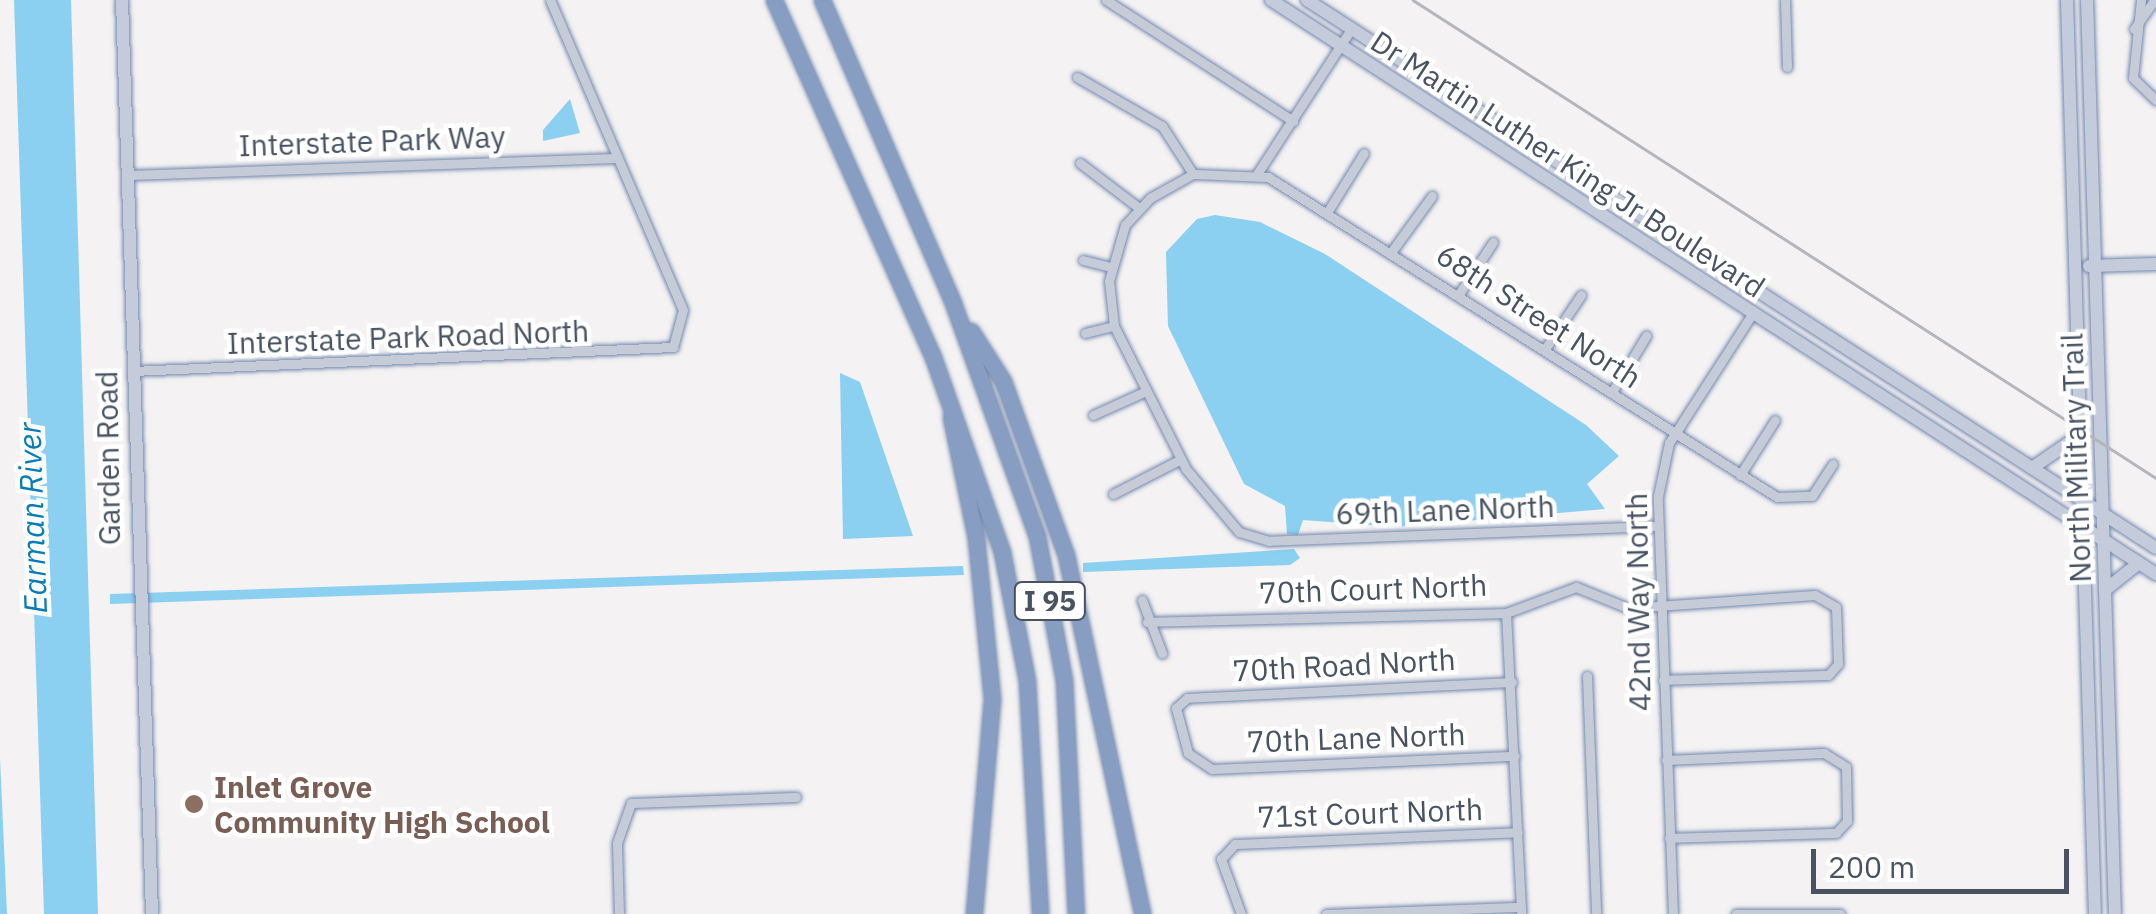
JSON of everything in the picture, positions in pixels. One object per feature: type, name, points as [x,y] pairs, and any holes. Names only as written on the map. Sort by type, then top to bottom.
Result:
[{"type":"highway","name":"I 95","points":[[774,0],[951,408],[1018,630],[1040,914]]},
{"type":"highway","name":"I 95","points":[[822,0],[953,303],[1016,471],[1052,610],[1076,914]]},
{"type":"highway","points":[[953,303],[1003,381],[1060,536],[1142,914]]},
{"type":"highway","points":[[951,408],[992,699],[974,914]]},
{"type":"main road","name":"Garden Road","points":[[122,0],[136,587],[152,914]]},
{"type":"main road","name":"Dr Martin Luther King Jr Boulevard","points":[[1272,0],[1836,370],[2156,574]]},
{"type":"main road","name":"Dr Martin Luther King Jr Boulevard","points":[[1306,0],[2156,548]]},
{"type":"main road","name":"North Military Trail","points":[[2067,0],[2095,914]]},
{"type":"main road","name":"North Military Trail","points":[[2087,0],[2116,914]]},
{"type":"main road","points":[[2075,266],[2156,264]]},
{"type":"main road","points":[[2032,468],[2080,435]]},
{"type":"main road","points":[[2106,590],[2139,564]]},
{"type":"street","points":[[550,0],[618,158]]},
{"type":"street","points":[[1106,0],[1293,121]]},
{"type":"street","points":[[1785,0],[1787,67]]},
{"type":"street","points":[[2147,0],[2134,29],[2136,88],[2156,100]]},
{"type":"street","points":[[1113,494],[1181,460],[1114,326],[1111,267],[1139,208],[1193,174],[1257,174],[1351,30]]},
{"type":"street","points":[[1077,76],[1162,126],[1193,174]]},
{"type":"street","points":[[1328,211],[1364,153]]},
{"type":"street","name":"Interstate Park Way","points":[[127,175],[618,158]]},
{"type":"street","name":"Interstate Park Road North","points":[[132,372],[657,354],[681,339],[684,310],[618,158]]},
{"type":"street","points":[[1080,163],[1139,208]]},
{"type":"street","name":"68th Street North","points":[[1257,174],[1328,211],[1740,475],[1793,501],[1817,493],[1834,464]]},
{"type":"street","points":[[1392,251],[1432,196]]},
{"type":"street","points":[[1458,294],[1492,242]]},
{"type":"street","points":[[1083,260],[1111,267]]},
{"type":"street","points":[[1545,349],[1580,295]]},
{"type":"street","name":"42nd Way North","points":[[1673,914],[1655,526],[1676,433],[1752,314]]},
{"type":"street","points":[[1085,333],[1114,326]]},
{"type":"street","points":[[1612,392],[1646,336]]},
{"type":"street","points":[[1093,416],[1146,391]]},
{"type":"street","points":[[1740,475],[1774,420]]},
{"type":"street","name":"69th Lane North","points":[[1181,460],[1211,509],[1238,532],[1269,541],[1655,526]]},
{"type":"street","name":"70th Court North","points":[[1148,622],[1506,613],[1557,588],[1592,590],[1628,608],[1660,603],[1828,598],[1836,607],[1833,671],[1663,680]]},
{"type":"street","points":[[1142,600],[1162,653]]},
{"type":"street","points":[[1326,914],[1521,911],[1506,613]]},
{"type":"street","points":[[1588,676],[1596,914]]},
{"type":"street","name":"70th Road North","points":[[1200,765],[1179,703],[1512,682]]},
{"type":"street","name":"70th Lane North","points":[[1200,765],[1515,756]]},
{"type":"street","points":[[1666,760],[1838,757],[1846,767],[1841,830],[1669,838]]},
{"type":"street","points":[[619,914],[617,843],[631,804],[796,797]]},
{"type":"street","name":"71st Court North","points":[[1239,913],[1226,849],[1518,832]]},
{"type":"street","points":[[1736,914],[1840,914]]},
{"type":"water","name":"Earman River","points":[[14,0],[71,0],[98,914],[44,914]]},
{"type":"water","points":[[570,99],[580,133],[543,141],[543,130]]},
{"type":"water","points":[[1215,215],[1260,222],[1325,254],[1586,425],[1619,456],[1587,484],[1605,509],[1396,527],[1303,520],[1298,535],[1287,534],[1285,506],[1244,484],[1168,326],[1166,252],[1197,219]]},
{"type":"water","points":[[840,373],[860,382],[913,536],[843,539]]},
{"type":"water","points":[[1294,549],[1300,558],[1290,565],[1083,572],[1083,563]]},
{"type":"water","points":[[963,566],[964,575],[110,604],[110,594]]},
{"type":"water","points":[[0,758],[7,914],[0,914]]},
{"type":"railway","points":[[1413,0],[2156,478]]},
{"type":"place","name":"Inlet Grove Community High School","points":[[194,804]]}]
